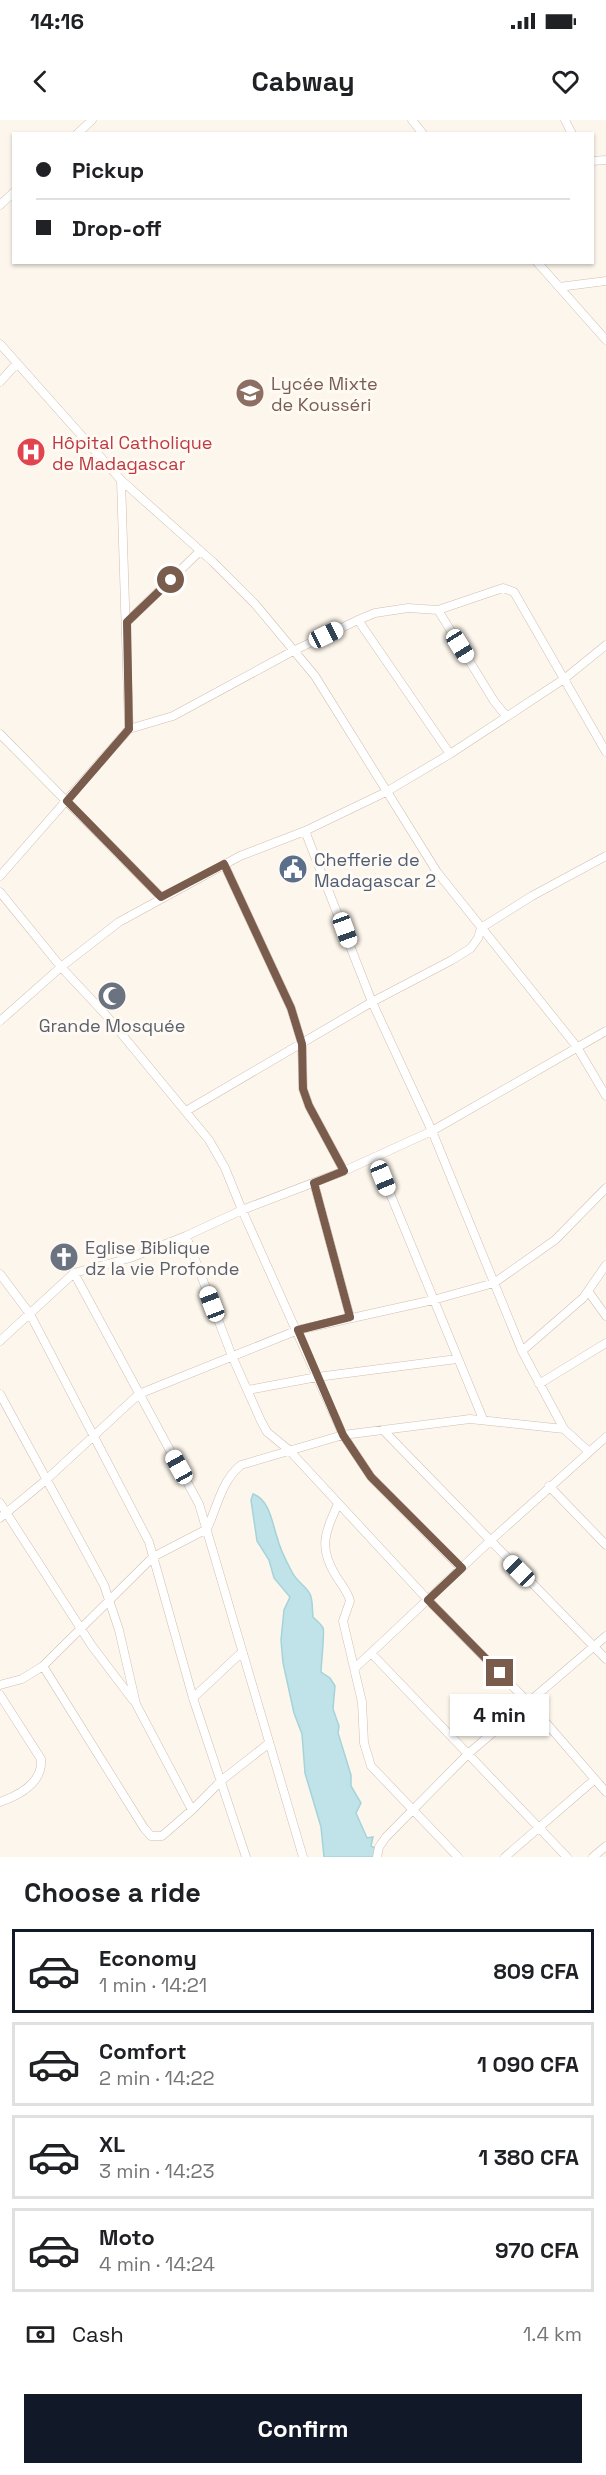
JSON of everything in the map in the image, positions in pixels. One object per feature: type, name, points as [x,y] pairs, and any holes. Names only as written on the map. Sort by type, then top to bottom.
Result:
[{"type":"street","points":[[79,132],[92,120]]},
{"type":"street","points":[[412,120],[421,132]]},
{"type":"street","points":[[0,205],[12,194]]},
{"type":"street","points":[[539,264],[606,340]]},
{"type":"street","points":[[558,286],[606,281]]},
{"type":"street","points":[[0,344],[121,480],[255,604],[315,676],[438,872],[577,1047],[606,1096]]},
{"type":"street","points":[[0,382],[17,363]]},
{"type":"street","points":[[121,480],[129,729]]},
{"type":"street","points":[[127,622],[200,551]]},
{"type":"street","points":[[0,876],[129,729],[173,716],[293,651],[375,614],[408,608],[438,610],[503,588],[509,589],[514,592],[606,752]]},
{"type":"street","points":[[438,610],[494,701],[506,716]]},
{"type":"street","points":[[358,620],[450,754]]},
{"type":"street","points":[[0,1021],[118,922],[224,864],[305,831],[386,792],[450,754],[564,679],[606,645]]},
{"type":"street","points":[[0,734],[161,897]]},
{"type":"street","points":[[305,831],[372,1002],[432,1131],[522,1351],[564,1429],[588,1451]]},
{"type":"street","points":[[186,1111],[372,1002],[471,948],[481,928],[532,896],[606,856]]},
{"type":"street","points":[[224,864],[291,1008],[302,1044],[303,1089],[309,1106],[344,1171]]},
{"type":"street","points":[[0,892],[61,968],[105,1014],[209,1140],[225,1168],[343,1435],[371,1477],[462,1568]]},
{"type":"street","points":[[0,1341],[74,1273],[129,1258],[375,1157],[432,1131],[606,1031]]},
{"type":"street","points":[[375,1157],[483,1419]]},
{"type":"street","points":[[314,1183],[350,1317]]},
{"type":"street","points":[[3,1516],[140,1394],[298,1330],[433,1300],[494,1283],[555,1240],[606,1188]]},
{"type":"street","points":[[186,1236],[232,1356],[267,1432],[289,1450],[428,1600],[529,1703],[606,1792]]},
{"type":"street","points":[[522,1351],[588,1291],[606,1265]]},
{"type":"street","points":[[74,1273],[199,1504],[303,1857]]},
{"type":"street","points":[[0,1274],[30,1314],[149,1542],[193,1698],[246,1857]]},
{"type":"street","points":[[588,1291],[606,1316]]},
{"type":"street","points":[[539,1384],[606,1343]]},
{"type":"street","points":[[248,1390],[317,1377],[457,1359]]},
{"type":"street","points":[[0,1394],[104,1585],[127,1659],[136,1704]]},
{"type":"street","points":[[0,1685],[22,1679],[43,1666],[153,1557],[207,1529],[226,1483],[241,1465],[343,1435],[383,1430],[483,1419],[564,1429]]},
{"type":"street","points":[[383,1430],[606,1659]]},
{"type":"street","points":[[355,1668],[490,1540],[606,1437]]},
{"type":"street","points":[[549,1486],[606,1545]]},
{"type":"street","points":[[0,1503],[3,1516],[81,1630],[136,1704],[192,1810]]},
{"type":"street","points":[[338,1504],[329,1524],[324,1551],[326,1560],[350,1601],[343,1621],[362,1702],[364,1743],[370,1766],[458,1857]]},
{"type":"street","points":[[377,1857],[379,1847],[386,1837],[469,1754],[606,1636]]},
{"type":"street","points":[[193,1698],[242,1652]]},
{"type":"street","points":[[371,1653],[567,1857]]},
{"type":"street","points":[[43,1666],[151,1836],[162,1836],[222,1780],[268,1744]]},
{"type":"street","points":[[0,1695],[41,1759],[42,1766],[37,1780],[32,1785],[0,1803]]},
{"type":"street","points":[[505,1857],[594,1780]]},
{"type":"street","points":[[593,1857],[606,1846]]},
{"type":"water","points":[[253,1494],[266,1506],[285,1559],[294,1575],[310,1594],[313,1617],[323,1628],[321,1672],[330,1678],[335,1686],[333,1709],[339,1726],[338,1733],[351,1775],[351,1786],[361,1803],[356,1813],[367,1838],[373,1837],[371,1846],[375,1848],[377,1857],[324,1857],[321,1827],[305,1773],[302,1734],[294,1713],[283,1663],[281,1640],[284,1610],[290,1597],[274,1578],[269,1560],[257,1541],[251,1500]]},
{"type":"place","name":"Lycée Mixte de Kousséri","points":[[250,393]]},
{"type":"place","name":"Hôpital Catholique de Madagascar","points":[[31,452]]},
{"type":"place","name":"Chefferie de Madagascar 2","points":[[293,869]]},
{"type":"place","name":"Grande Mosquée","points":[[112,996]]},
{"type":"place","name":"Eglise Biblique dz la vie Profonde","points":[[64,1257]]},
{"type":"route","points":[[171,580],[127,622],[129,729],[67,801],[161,897],[224,864],[291,1008],[302,1044],[303,1089],[309,1106],[344,1171],[314,1183],[350,1317],[298,1330],[343,1435],[371,1477],[462,1568],[428,1600],[500,1673]]}]
